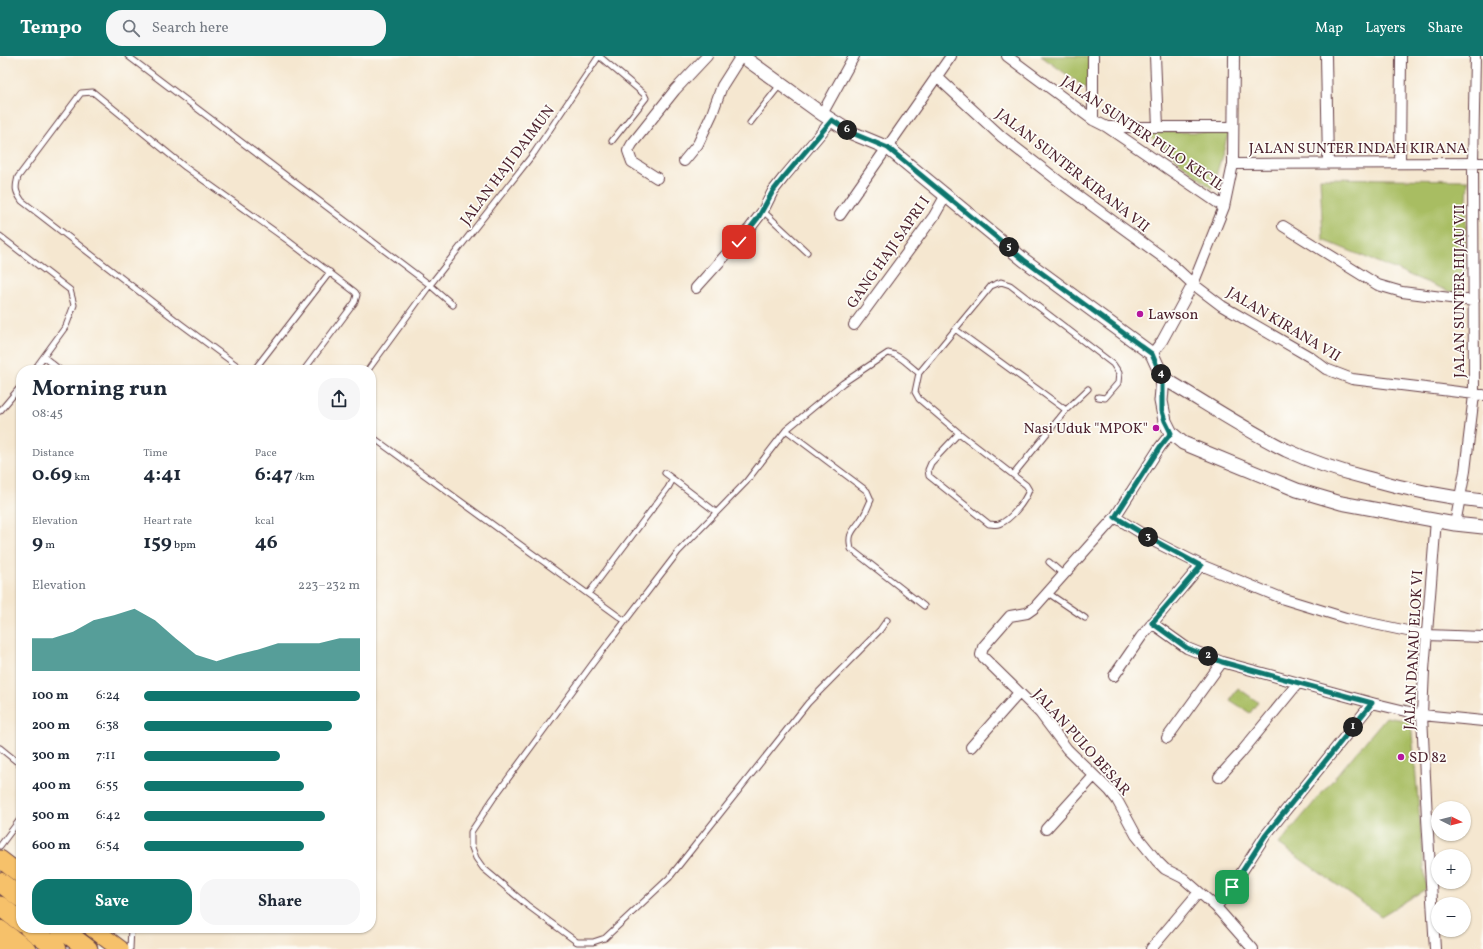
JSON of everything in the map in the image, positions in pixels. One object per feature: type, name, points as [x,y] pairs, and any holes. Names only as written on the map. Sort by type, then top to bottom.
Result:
[{"type":"highway","points":[[0,859],[16,871]]},
{"type":"highway","points":[[0,882],[16,894]]},
{"type":"highway","points":[[0,906],[16,921]]},
{"type":"highway","points":[[0,929],[27,949]]},
{"type":"highway","points":[[32,933],[57,949]]},
{"type":"highway","points":[[67,933],[88,949]]},
{"type":"highway","points":[[99,933],[120,949]]},
{"type":"highway","points":[[0,943],[8,949]]},
{"type":"street","points":[[657,178],[632,162],[628,151],[675,90],[707,56]]},
{"type":"street","points":[[684,161],[698,144],[712,114],[722,86],[742,56],[827,117],[852,133],[888,148],[1024,260],[1152,354],[1162,378],[1162,411],[1165,421],[1171,433],[1183,443],[1297,490],[1341,503],[1455,524],[1483,527]]},
{"type":"street","points":[[696,288],[739,242],[762,211],[773,191],[827,117],[854,56]]},
{"type":"street","points":[[840,215],[951,56]]},
{"type":"street","name":"JALAN SUNTER PULO KECIL","points":[[1007,56],[1092,120],[1106,127],[1224,207]]},
{"type":"street","points":[[1092,120],[1093,56]]},
{"type":"street","points":[[1156,56],[1158,127]]},
{"type":"street","points":[[1152,354],[1162,341],[1193,284],[1224,207],[1233,164],[1234,56]]},
{"type":"street","points":[[1326,56],[1328,163]]},
{"type":"street","points":[[1400,163],[1401,56]]},
{"type":"street","name":"JALAN SUNTER HIJAU VII","points":[[1455,524],[1479,395],[1474,301],[1478,163],[1475,56]]},
{"type":"street","name":"JALAN SUNTER KIRANA VII","points":[[936,76],[1002,136],[1065,186],[1168,261],[1193,284]]},
{"type":"street","points":[[1106,127],[1233,127]]},
{"type":"street","name":"JALAN SUNTER INDAH KIRANA","points":[[1233,164],[1478,163]]},
{"type":"street","name":"GANG HAJI SAPRI I","points":[[854,325],[934,216],[946,195]]},
{"type":"street","points":[[1283,226],[1378,285],[1402,292],[1474,301]]},
{"type":"street","name":"JALAN KIRANA VII","points":[[1193,284],[1222,306],[1336,374],[1352,379],[1479,395]]},
{"type":"street","points":[[1162,378],[1286,450],[1313,461],[1337,470],[1398,487],[1459,499],[1483,501]]},
{"type":"street","points":[[1048,592],[1115,517],[1160,447],[1171,433]]},
{"type":"street","points":[[1115,517],[1201,566],[1316,609],[1346,618],[1426,635],[1483,637]]},
{"type":"street","name":"JALAN DANAU ELOK VI","points":[[1435,949],[1422,715],[1426,635],[1436,520]]},
{"type":"street","points":[[1114,676],[1152,623],[1201,566]]},
{"type":"street","name":"JALAN PULO BESAR","points":[[1048,592],[1034,608],[1027,613],[1010,616],[981,650],[981,655],[1018,694],[1040,713],[1067,749],[1117,800],[1136,835],[1157,861],[1165,869],[1182,878],[1216,907],[1253,949]]},
{"type":"street","points":[[1152,623],[1187,648],[1222,662],[1340,693],[1372,703],[1422,715],[1483,721]]},
{"type":"street","points":[[1167,738],[1222,662]]},
{"type":"street","points":[[1219,776],[1239,755],[1298,683]]},
{"type":"street","points":[[971,747],[1018,694]]},
{"type":"street","points":[[1216,907],[1232,887],[1265,836],[1372,703]]},
{"type":"street","points":[[1046,829],[1094,776]]},
{"type":"street","points":[[1152,949],[1199,892]]},
{"type":"lane","points":[[128,56],[453,304]]},
{"type":"lane","points":[[599,56],[644,94],[646,98],[612,141]]},
{"type":"lane","name":"JALAN HAJI DAIMUN","points":[[372,365],[430,285],[534,153],[599,56]]},
{"type":"lane","points":[[750,123],[781,84]]},
{"type":"lane","points":[[236,365],[22,201],[18,195],[15,187],[18,177],[81,93],[93,92],[185,168],[287,240],[355,292],[357,295],[355,302],[308,365]]},
{"type":"lane","points":[[762,211],[807,252]]},
{"type":"lane","points":[[0,236],[70,290],[74,305],[66,326],[38,365]]},
{"type":"lane","points":[[258,365],[330,272]]},
{"type":"lane","points":[[959,433],[931,463],[928,470],[929,476],[989,524],[998,524],[1007,520],[1026,498],[1029,490],[1026,485],[959,433],[916,395],[915,392],[919,373],[991,286],[1001,282],[1010,285],[1113,364],[1119,373],[1118,383],[1105,398],[1098,397]]},
{"type":"lane","points":[[955,329],[1066,410]]},
{"type":"lane","points":[[887,620],[880,630],[808,702],[669,878],[605,938],[593,942],[578,942],[527,905],[483,868],[476,858],[471,845],[471,832],[556,712],[678,552],[746,482],[786,430],[843,383],[888,353],[894,354],[901,358],[919,373]]},
{"type":"lane","points":[[44,357],[54,365]]},
{"type":"lane","points":[[1013,475],[1066,410],[1088,389]]},
{"type":"lane","points":[[0,411],[16,392]]},
{"type":"lane","points":[[786,430],[867,492],[871,500],[863,517],[850,534],[849,542],[851,549],[924,606]]},
{"type":"lane","points":[[376,440],[624,621]]},
{"type":"lane","points":[[665,473],[716,512]]},
{"type":"lane","points":[[588,594],[668,488],[673,479]]},
{"type":"lane","points":[[1049,562],[1064,574]]},
{"type":"lane","points":[[1048,592],[1085,618]]},
{"type":"lane","points":[[0,748],[16,761]]},
{"type":"lane","points":[[0,846],[16,825]]},
{"type":"lane","points":[[0,912],[16,922]]},
{"type":"lane","points":[[30,933],[49,949]]},
{"type":"lane","points":[[130,949],[131,933]]},
{"type":"green space","points":[[1041,56],[1089,56],[1090,91]]},
{"type":"green space","points":[[1145,132],[1229,132],[1212,189]]},
{"type":"green space","points":[[1320,178],[1468,180],[1463,297],[1323,240]]},
{"type":"green space","points":[[1238,688],[1258,702],[1250,713],[1230,700]]},
{"type":"green space","points":[[1386,717],[1411,721],[1426,889],[1381,916],[1279,844]]},
{"type":"place","name":"Lawson","points":[[1140,314]]},
{"type":"place","name":"Nasi Uduk \"MPOK\"","points":[[1156,428]]},
{"type":"place","name":"SD 82","points":[[1401,757]]},
{"type":"route","points":[[739,242],[758,218],[773,191],[832,120],[852,133],[888,148],[1024,260],[1152,354],[1162,378],[1162,411],[1171,433],[1160,447],[1115,517],[1201,566],[1152,623],[1187,648],[1208,655],[1222,662],[1340,693],[1372,703],[1265,836],[1232,887]]}]
